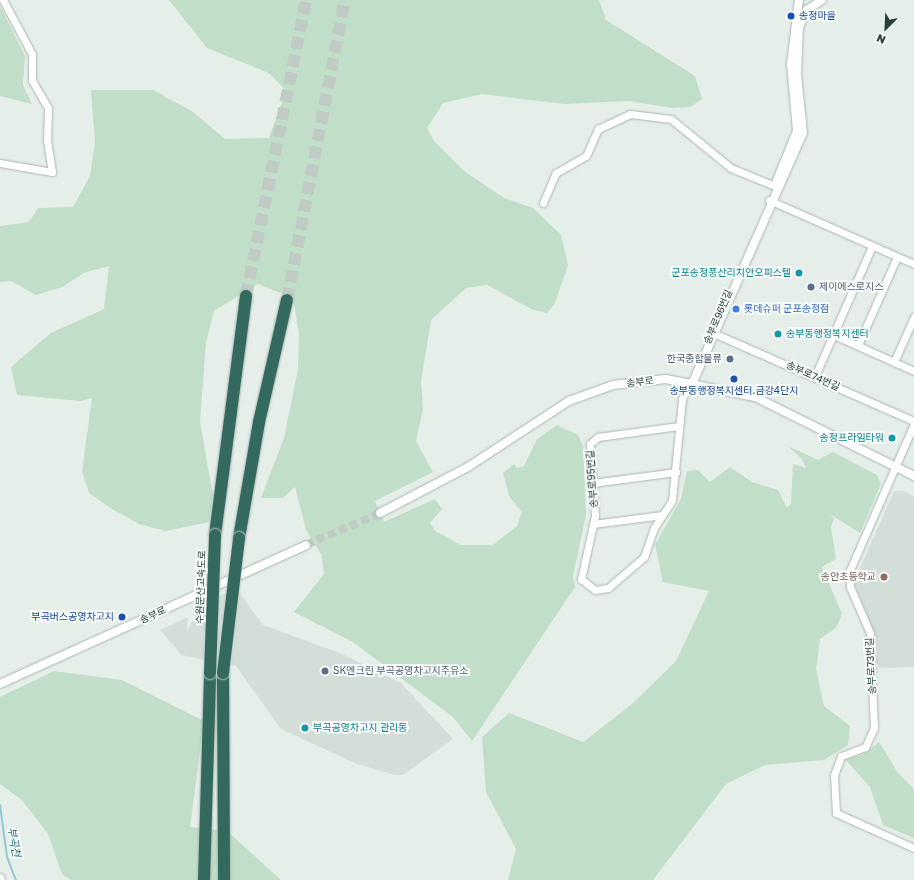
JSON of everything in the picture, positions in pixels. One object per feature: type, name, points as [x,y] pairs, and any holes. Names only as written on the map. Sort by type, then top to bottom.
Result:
[{"type":"highway","name":"수원문산고속도로","points":[[203,877],[214,535],[246,296]]},
{"type":"highway","points":[[224,880],[223,672],[239,538],[259,422],[287,300]]},
{"type":"street","points":[[0,163],[52,172],[47,141],[48,108],[32,80],[32,54],[3,0]]},
{"type":"street","name":"송부로96번길","points":[[691,382],[771,201],[775,186],[797,131],[791,64],[800,0]]},
{"type":"street","points":[[822,0],[807,10],[799,26],[797,74],[803,133],[771,201],[914,264]]},
{"type":"street","points":[[543,203],[556,173],[586,156],[598,129],[630,114],[671,118],[731,168],[775,186]]},
{"type":"street","points":[[815,376],[872,246]]},
{"type":"street","points":[[858,345],[897,257]]},
{"type":"street","points":[[894,362],[914,317]]},
{"type":"street","name":"송부로74번길","points":[[713,332],[815,376],[914,422],[896,467]]},
{"type":"street","points":[[834,335],[914,371]]},
{"type":"street","name":"송부로","points":[[380,513],[468,468],[569,401],[613,385],[666,379],[691,382],[755,397],[914,476]]},
{"type":"street","name":"송부로95번길","points":[[679,426],[592,440],[593,524],[581,579],[600,591],[644,557],[662,515],[672,500],[676,472],[682,399],[691,382]]},
{"type":"street","name":"송부로73번길","points":[[896,467],[848,578],[870,633],[874,728],[865,747],[841,756],[834,775],[836,813],[914,848]]},
{"type":"street","points":[[592,484],[676,472]]},
{"type":"street","points":[[593,524],[662,515]]},
{"type":"street","name":"송부로","points":[[0,684],[306,545]]},
{"type":"shaded area","name":"송안초등학교","points":[[894,491],[904,491],[914,497],[914,667],[880,668],[876,662],[875,636],[854,582]]},
{"type":"shaded area","points":[[236,588],[263,625],[340,653],[401,683],[453,739],[403,775],[395,775],[357,764],[281,729],[236,666],[182,655],[160,630],[188,617],[187,632],[199,606]]},
{"type":"green space","points":[[169,0],[599,0],[606,20],[695,76],[702,99],[690,107],[672,108],[629,101],[565,104],[482,94],[443,103],[427,128],[434,141],[464,171],[504,198],[533,208],[561,235],[568,265],[555,303],[547,313],[531,309],[487,285],[466,288],[431,320],[421,381],[423,409],[416,441],[433,472],[375,501],[384,522],[435,499],[442,509],[430,523],[435,531],[461,545],[493,545],[517,526],[522,512],[509,496],[503,473],[514,464],[517,468],[524,466],[537,439],[557,425],[578,435],[583,446],[586,515],[573,576],[575,587],[472,741],[453,717],[353,642],[294,612],[324,574],[321,554],[306,530],[295,487],[283,498],[261,498],[284,438],[298,369],[299,333],[293,298],[258,284],[214,311],[206,342],[200,422],[213,496],[209,522],[165,531],[139,524],[112,509],[89,493],[82,471],[92,398],[81,401],[17,395],[11,367],[51,333],[104,309],[109,266],[84,273],[62,287],[36,295],[11,281],[0,282],[0,226],[29,222],[38,208],[73,207],[90,176],[95,142],[91,90],[153,90],[193,112],[225,139],[269,138],[286,91],[269,73],[207,48]]},
{"type":"green space","points":[[0,6],[25,56],[23,85],[32,104],[0,96]]},
{"type":"green space","points":[[788,446],[818,460],[833,452],[877,475],[881,484],[860,533],[830,514],[834,518],[831,527],[836,559],[822,567],[842,614],[836,628],[820,639],[816,669],[824,706],[850,726],[848,745],[824,760],[765,765],[726,784],[653,880],[508,880],[516,849],[486,792],[482,737],[509,713],[583,742],[631,705],[676,661],[709,591],[663,582],[655,545],[681,499],[687,471],[698,470],[710,482],[730,467],[752,482],[778,490],[787,508],[791,504],[793,464],[806,468],[802,459]]},
{"type":"green space","points":[[54,671],[122,680],[204,721],[190,827],[227,831],[281,880],[71,880],[62,874],[48,834],[22,800],[0,784],[0,697]]},
{"type":"green space","points":[[879,742],[898,773],[914,789],[914,838],[883,825],[870,787],[845,759],[862,755]]},
{"type":"waterway","name":"부곡천","points":[[0,805],[7,857],[16,880]]},
{"type":"tunnel","points":[[246,296],[306,0]]},
{"type":"tunnel","points":[[287,300],[345,0]]},
{"type":"tunnel","points":[[306,545],[380,513]]},
{"type":"place","name":"송정마을","points":[[791,16]]},
{"type":"place","name":"군포송정풍산리치안오피스텔","points":[[799,273]]},
{"type":"place","name":"제이에스로지스","points":[[811,287]]},
{"type":"place","name":"롯데슈퍼 군포송정점","points":[[736,309]]},
{"type":"place","name":"송부동행정복지센터","points":[[778,334]]},
{"type":"place","name":"한국종합물류","points":[[730,359]]},
{"type":"place","name":"송부동행정복지센터.금강4단지","points":[[734,379]]},
{"type":"place","name":"송정프라임타워","points":[[892,438]]},
{"type":"place","name":"송안초등학교","points":[[884,577]]},
{"type":"place","name":"부곡버스공영차고지","points":[[122,617]]},
{"type":"place","name":"SK엔크린 부곡공영차고지주유소","points":[[325,671]]},
{"type":"place","name":"부곡공영차고지 관리동","points":[[305,728]]}]
